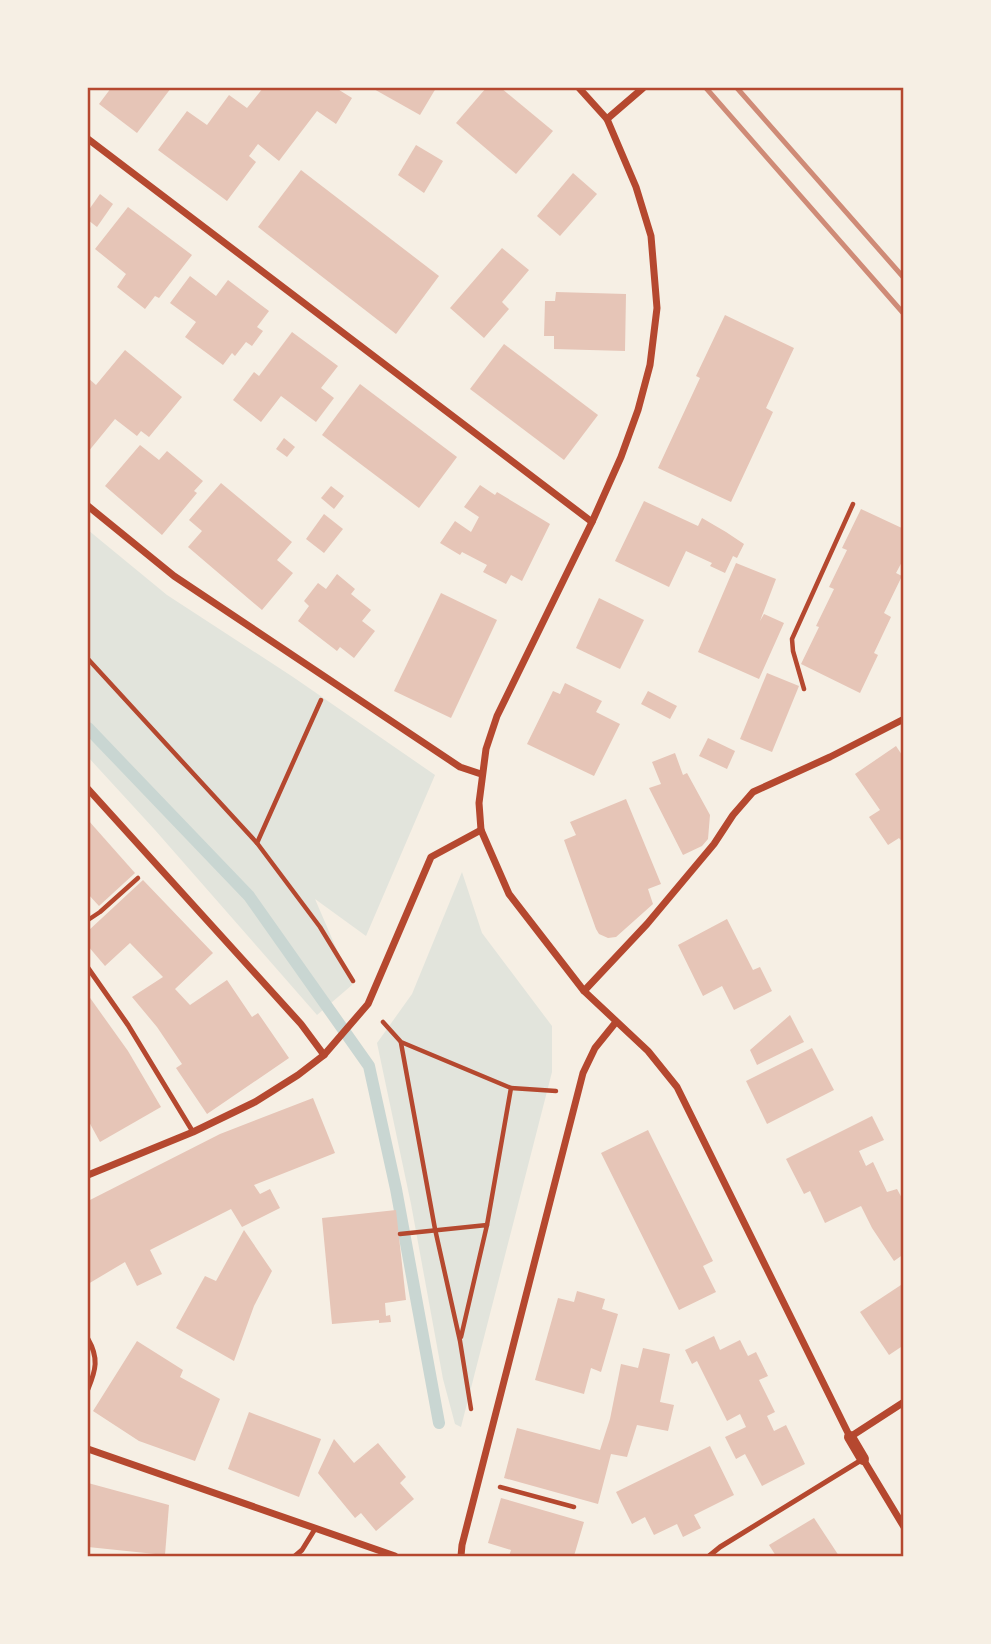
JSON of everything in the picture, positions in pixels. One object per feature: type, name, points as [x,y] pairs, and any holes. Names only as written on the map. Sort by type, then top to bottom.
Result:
[{"type":"street","points":[[579,88],[607,119],[636,187],[651,236],[657,308],[650,365],[621,457],[497,716],[481,774],[481,830],[509,894],[584,991],[648,1051],[677,1087],[850,1437],[904,1527]]},
{"type":"street","points":[[607,119],[643,88]]},
{"type":"street","points":[[88,139],[592,522]]},
{"type":"street","points":[[88,506],[174,576],[460,767],[481,774]]},
{"type":"street","points":[[584,991],[714,844],[752,792],[830,757],[904,719]]},
{"type":"street","points":[[88,789],[301,1024],[324,1055]]},
{"type":"street","points":[[88,1175],[193,1132],[255,1102],[324,1055],[368,1004],[431,857],[481,830]]},
{"type":"street","points":[[461,1556],[583,1073],[595,1048],[616,1022]]},
{"type":"street","points":[[850,1437],[904,1402]]},
{"type":"street","points":[[88,1449],[395,1556]]},
{"type":"lane","points":[[88,968],[128,1025],[193,1132]]},
{"type":"lane","points":[[88,1339],[95,1352],[96,1364],[88,1389]]},
{"type":"lane","points":[[709,1556],[863,1460]]},
{"type":"lane","points":[[295,1556],[315,1529]]},
{"type":"path","points":[[804,689],[792,639],[853,503]]},
{"type":"path","points":[[88,659],[257,843],[320,927],[368,1004],[401,1042],[511,1088],[578,1093]]},
{"type":"path","points":[[257,843],[330,681]]},
{"type":"path","points":[[88,920],[156,863]]},
{"type":"path","points":[[401,1042],[435,1229],[460,1341],[473,1421]]},
{"type":"path","points":[[460,1341],[486,1225],[511,1088]]},
{"type":"path","points":[[400,1234],[486,1225]]},
{"type":"path","points":[[480,1481],[574,1507]]},
{"type":"shaded area","points":[[88,530],[167,595],[293,677],[435,775],[366,936],[315,899],[352,985],[317,1015],[88,757]]},
{"type":"shaded area","points":[[462,872],[482,933],[552,1026],[552,1072],[461,1427],[455,1424],[443,1379],[411,1204],[377,1043],[412,994]]},
{"type":"building","points":[[111,88],[171,88],[137,133],[99,104]]},
{"type":"building","points":[[263,88],[336,88],[352,98],[336,124],[317,111],[279,161],[258,144],[249,156],[256,162],[227,201],[158,150],[187,111],[207,125],[229,95],[247,108]]},
{"type":"building","points":[[372,88],[436,88],[420,115]]},
{"type":"building","points":[[486,88],[501,88],[553,131],[516,174],[456,123]]},
{"type":"building","points":[[416,145],[443,161],[424,193],[398,175]]},
{"type":"building","points":[[301,170],[439,276],[396,334],[258,227]]},
{"type":"building","points":[[573,173],[597,194],[560,236],[537,216]]},
{"type":"building","points":[[100,194],[113,204],[97,227],[88,220],[88,211]]},
{"type":"building","points":[[128,207],[192,255],[159,298],[155,296],[145,309],[117,287],[126,274],[95,249]]},
{"type":"building","points":[[502,248],[529,270],[502,302],[509,309],[484,338],[450,308]]},
{"type":"building","points":[[190,276],[216,296],[228,280],[269,311],[257,327],[263,331],[252,346],[246,342],[235,356],[232,353],[223,365],[185,337],[196,322],[170,303]]},
{"type":"building","points":[[556,292],[626,294],[625,351],[554,349],[554,336],[544,336],[545,301],[555,301]]},
{"type":"building","points":[[725,315],[794,348],[766,408],[773,412],[731,502],[658,468],[700,378],[696,376]]},
{"type":"building","points":[[292,332],[338,366],[321,388],[334,398],[316,422],[281,396],[261,422],[233,400],[254,372],[259,376]]},
{"type":"building","points":[[504,344],[598,415],[564,460],[470,389]]},
{"type":"building","points":[[125,350],[182,397],[149,437],[141,431],[137,436],[115,419],[88,452],[88,378],[96,385]]},
{"type":"building","points":[[360,384],[457,457],[419,508],[322,435]]},
{"type":"building","points":[[284,438],[295,447],[287,457],[276,449]]},
{"type":"building","points":[[140,445],[159,460],[167,451],[203,481],[194,491],[197,493],[162,535],[105,486]]},
{"type":"building","points":[[221,483],[292,542],[277,560],[293,573],[262,610],[188,547],[202,531],[189,520]]},
{"type":"building","points":[[480,485],[495,495],[497,492],[550,524],[522,581],[511,575],[506,584],[483,572],[487,565],[462,552],[460,555],[440,543],[455,521],[471,532],[479,517],[464,507]]},
{"type":"building","points":[[331,486],[344,496],[334,509],[321,498]]},
{"type":"building","points":[[644,501],[698,526],[702,518],[726,532],[744,544],[737,558],[733,556],[725,573],[710,566],[712,563],[686,551],[669,587],[615,561]]},
{"type":"building","points":[[861,509],[904,529],[904,558],[896,573],[902,576],[884,613],[891,617],[874,653],[878,655],[860,693],[801,664],[834,589],[829,587],[847,550],[842,548]]},
{"type":"building","points":[[324,514],[343,529],[324,553],[306,539]]},
{"type":"building","points":[[736,563],[776,579],[760,621],[764,614],[784,623],[759,679],[698,652]]},
{"type":"building","points":[[337,574],[355,589],[351,594],[371,610],[362,621],[375,631],[354,658],[340,647],[337,651],[298,621],[309,606],[304,601],[318,583],[326,589]]},
{"type":"building","points":[[441,593],[497,620],[451,718],[394,691]]},
{"type":"building","points":[[599,598],[644,620],[620,669],[576,648]]},
{"type":"building","points":[[767,673],[799,686],[772,752],[740,739]]},
{"type":"building","points":[[565,683],[602,701],[596,712],[620,724],[594,776],[527,744],[553,691],[560,694]]},
{"type":"building","points":[[648,691],[677,706],[670,719],[641,704]]},
{"type":"building","points":[[708,738],[735,751],[727,769],[699,756]]},
{"type":"building","points":[[896,746],[904,758],[904,844],[899,838],[888,845],[869,817],[880,810],[855,774]]},
{"type":"building","points":[[675,753],[683,775],[687,773],[710,815],[708,839],[702,846],[683,855],[649,788],[661,784],[652,762]]},
{"type":"building","points":[[626,799],[661,884],[648,889],[653,904],[616,937],[608,938],[599,934],[596,929],[564,840],[576,835],[570,822]]},
{"type":"building","points":[[88,820],[135,873],[99,906],[88,894]]},
{"type":"building","points":[[143,880],[213,953],[175,989],[190,1005],[227,980],[252,1017],[258,1013],[289,1058],[207,1114],[176,1068],[182,1064],[132,997],[163,977],[130,943],[105,966],[88,946],[88,931]]},
{"type":"building","points":[[727,919],[753,970],[760,967],[772,991],[734,1010],[722,986],[703,996],[678,945]]},
{"type":"building","points":[[88,995],[128,1051],[161,1107],[100,1142],[88,1120]]},
{"type":"building","points":[[790,1015],[804,1042],[757,1065],[750,1050]]},
{"type":"building","points":[[812,1048],[834,1090],[767,1124],[746,1081]]},
{"type":"building","points":[[313,1098],[335,1153],[254,1185],[260,1194],[270,1189],[280,1208],[242,1227],[231,1209],[150,1250],[162,1274],[137,1286],[125,1262],[88,1284],[88,1201],[220,1134]]},
{"type":"building","points":[[872,1116],[884,1140],[859,1151],[866,1166],[873,1162],[887,1192],[897,1189],[904,1202],[904,1254],[894,1261],[861,1206],[825,1223],[810,1191],[804,1194],[786,1159]]},
{"type":"building","points":[[648,1130],[713,1261],[703,1266],[716,1292],[679,1310],[601,1153]]},
{"type":"building","points":[[396,1210],[406,1300],[385,1303],[386,1316],[390,1315],[391,1322],[379,1323],[379,1320],[332,1324],[322,1218]]},
{"type":"building","points":[[244,1230],[272,1271],[254,1306],[234,1361],[176,1328],[205,1276],[216,1281]]},
{"type":"building","points":[[904,1283],[904,1345],[889,1355],[860,1312]]},
{"type":"building","points":[[577,1291],[605,1299],[602,1309],[618,1314],[601,1372],[591,1368],[584,1394],[535,1380],[558,1298],[574,1302]]},
{"type":"building","points":[[714,1336],[720,1350],[740,1340],[748,1356],[756,1352],[768,1376],[759,1380],[775,1412],[767,1416],[774,1431],[786,1425],[805,1464],[762,1486],[745,1454],[736,1459],[725,1437],[746,1427],[740,1414],[727,1421],[697,1361],[692,1364],[685,1350]]},
{"type":"building","points":[[137,1341],[183,1370],[180,1377],[220,1399],[195,1461],[139,1441],[93,1411]]},
{"type":"building","points":[[643,1348],[670,1354],[660,1402],[674,1405],[668,1431],[637,1425],[627,1457],[611,1454],[598,1504],[504,1478],[517,1428],[600,1450],[610,1419],[621,1364],[638,1368]]},
{"type":"building","points":[[249,1412],[321,1439],[299,1497],[228,1469]]},
{"type":"building","points":[[334,1439],[354,1463],[378,1443],[406,1477],[400,1483],[414,1499],[376,1531],[361,1513],[355,1518],[318,1473]]},
{"type":"building","points":[[710,1446],[734,1495],[694,1515],[701,1528],[683,1537],[677,1524],[654,1535],[645,1517],[632,1524],[616,1492]]},
{"type":"building","points":[[88,1483],[169,1505],[165,1555],[88,1547]]},
{"type":"building","points":[[501,1498],[584,1522],[574,1556],[509,1556],[511,1550],[488,1543]]},
{"type":"building","points":[[814,1518],[839,1556],[776,1556],[769,1545]]},
{"type":"waterway","points":[[88,728],[249,896],[369,1066],[396,1189],[439,1423]]},
{"type":"railway","points":[[706,88],[904,314]]},
{"type":"railway","points":[[737,88],[904,278]]}]
